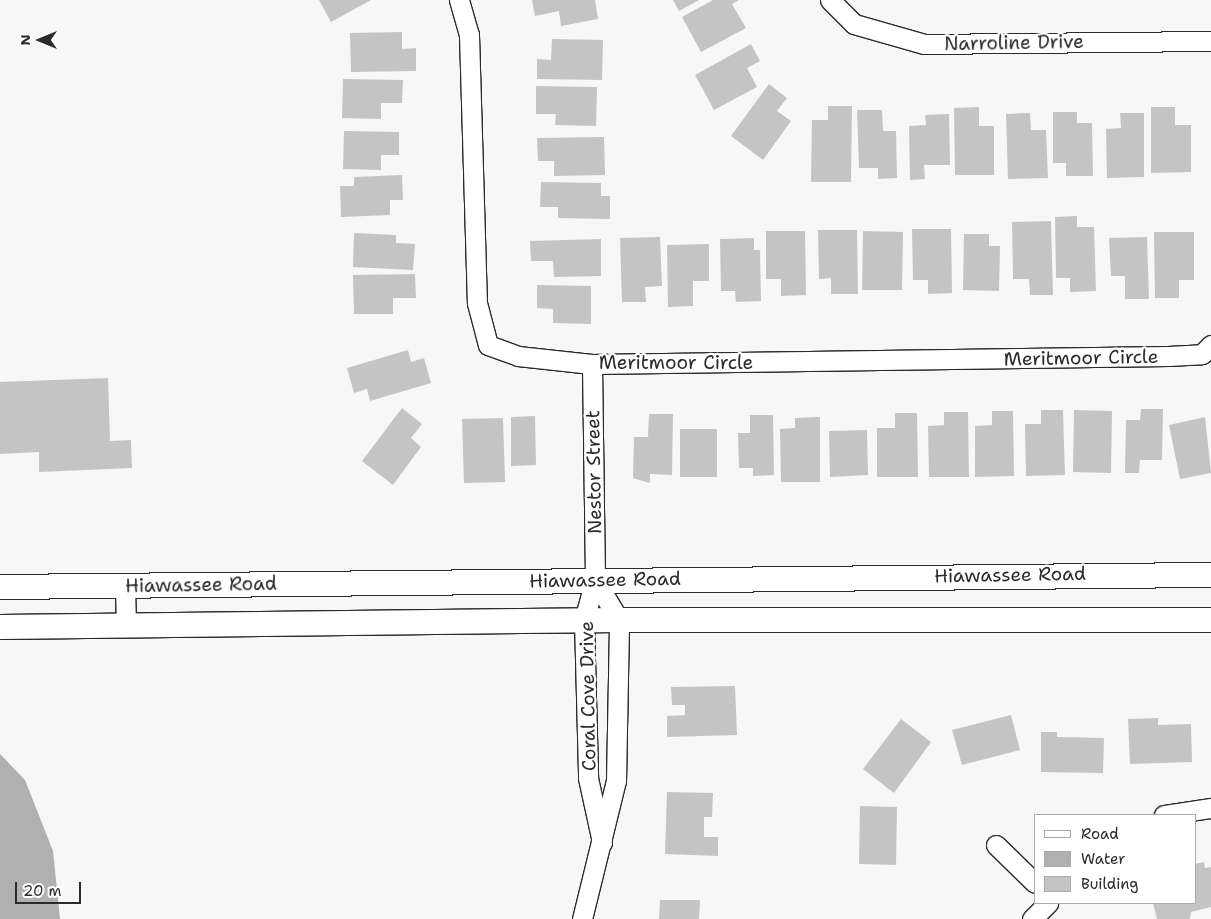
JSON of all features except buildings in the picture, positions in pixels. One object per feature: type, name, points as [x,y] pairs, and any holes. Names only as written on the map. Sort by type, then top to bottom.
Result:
[{"type":"street","name":"Meritmoor Circle","points":[[459,0],[469,35],[477,304],[488,345],[518,356],[592,364],[1168,356],[1202,354],[1211,345]]},
{"type":"street","name":"Narroline Drive","points":[[830,0],[854,24],[924,44],[1211,41]]},
{"type":"street","name":"Nestor Street","points":[[592,364],[595,580]]},
{"type":"street","name":"Hiawassee Road","points":[[0,587],[1211,575]]},
{"type":"street","name":"Coral Cove Drive","points":[[582,919],[616,781],[619,620],[595,580]]},
{"type":"street","name":"Coral Cove Drive","points":[[595,580],[584,620],[588,778],[602,842]]},
{"type":"street","points":[[125,586],[126,626]]},
{"type":"street","name":"Hiawassee Road","points":[[0,627],[584,620],[1211,620]]},
{"type":"street","points":[[1171,814],[1211,808]]},
{"type":"street","points":[[996,845],[1034,883]]},
{"type":"street","points":[[1032,919],[1047,904]]},
{"type":"water","points":[[0,754],[25,780],[53,851],[60,919],[0,919]]}]
